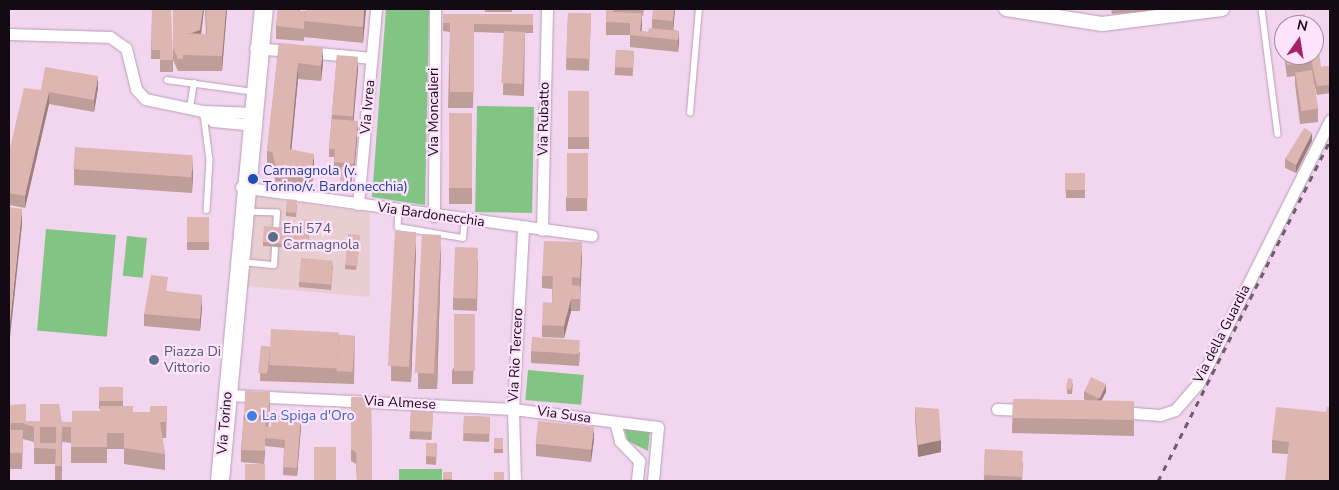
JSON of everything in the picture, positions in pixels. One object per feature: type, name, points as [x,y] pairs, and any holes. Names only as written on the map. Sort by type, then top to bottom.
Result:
[{"type":"main road","points":[[257,9],[257,48]]},
{"type":"main road","points":[[257,48],[264,9]]},
{"type":"main road","name":"Via Torino","points":[[220,481],[257,48]]},
{"type":"street","name":"Via Ivrea","points":[[358,204],[376,9]]},
{"type":"street","name":"Via Moncalieri","points":[[434,216],[435,9]]},
{"type":"street","name":"Via Rubatto","points":[[542,230],[546,9]]},
{"type":"street","points":[[1006,9],[1102,24],[1222,9]]},
{"type":"street","points":[[9,34],[110,37],[123,44],[130,56],[139,94],[154,103],[251,119]]},
{"type":"street","points":[[257,48],[372,58]]},
{"type":"street","name":"Via della Guardia","points":[[1104,411],[1160,415],[1188,398],[1330,120]]},
{"type":"street","name":"Via Bardonecchia","points":[[245,187],[434,216],[592,236]]},
{"type":"street","name":"Via Rio Tercero","points":[[515,481],[514,409],[524,228]]},
{"type":"street","name":"Via Almese","points":[[228,395],[514,409]]},
{"type":"street","name":"Via Susa","points":[[514,409],[658,427],[653,481]]},
{"type":"street","points":[[997,409],[1036,410]]},
{"type":"street","points":[[615,422],[620,441],[639,461],[637,481]]},
{"type":"lane","points":[[690,112],[699,9]]},
{"type":"lane","points":[[1262,9],[1278,134]]},
{"type":"lane","points":[[167,80],[253,92]]},
{"type":"lane","points":[[190,109],[194,83]]},
{"type":"lane","points":[[202,111],[208,129],[207,210]]},
{"type":"lane","points":[[399,210],[398,227],[463,238],[465,220]]},
{"type":"lane","points":[[239,266],[274,264],[277,213],[243,212]]},
{"type":"shaded area","points":[[254,196],[370,213],[370,297],[247,286]]},
{"type":"green space","points":[[386,9],[429,9],[425,205],[372,197]]},
{"type":"green space","points":[[477,106],[534,107],[532,213],[475,212]]},
{"type":"green space","points":[[46,229],[116,235],[107,337],[37,331]]},
{"type":"green space","points":[[127,236],[147,238],[143,278],[123,276]]},
{"type":"green space","points":[[528,370],[584,375],[581,405],[525,400]]},
{"type":"green space","points":[[624,428],[650,431],[648,451],[628,441]]},
{"type":"green space","points":[[399,469],[442,469],[442,481],[399,481]]},
{"type":"building","points":[[152,9],[161,9],[161,50],[152,50]]},
{"type":"building","points":[[161,9],[171,9],[173,60],[160,60]]},
{"type":"building","points":[[173,9],[203,9],[200,30],[192,33],[183,33],[183,59],[178,59],[173,48]]},
{"type":"building","points":[[206,9],[226,9],[222,56],[183,55],[183,33],[207,34]]},
{"type":"building","points":[[278,9],[305,11],[304,29],[276,26]]},
{"type":"building","points":[[306,9],[364,9],[363,27],[304,21]]},
{"type":"building","points":[[606,9],[613,9],[613,12],[642,13],[640,31],[648,32],[649,28],[679,31],[678,40],[630,35],[630,23],[606,22]]},
{"type":"building","points":[[653,9],[674,9],[673,21],[652,19]]},
{"type":"building","points":[[568,13],[591,14],[589,59],[566,58]]},
{"type":"building","points":[[443,14],[533,14],[533,25],[474,24],[474,16],[450,16],[450,23],[443,23]]},
{"type":"building","points":[[450,16],[474,16],[474,92],[450,92]]},
{"type":"building","points":[[504,31],[525,32],[522,84],[501,83]]},
{"type":"building","points":[[279,43],[323,47],[321,66],[298,63],[290,149],[314,154],[312,167],[276,167],[272,152],[267,151]]},
{"type":"building","points":[[616,50],[634,51],[633,68],[615,67]]},
{"type":"building","points":[[337,55],[358,57],[353,117],[332,115]]},
{"type":"building","points":[[1312,65],[1321,65],[1321,67],[1330,66],[1330,85],[1317,86]]},
{"type":"building","points":[[45,67],[98,76],[94,100],[49,92],[25,196],[9,193],[9,152],[24,88],[41,90]]},
{"type":"building","points":[[1312,70],[1318,109],[1301,111],[1295,73]]},
{"type":"building","points":[[568,91],[589,91],[589,137],[568,137]]},
{"type":"building","points":[[449,113],[472,113],[472,188],[449,188]]},
{"type":"building","points":[[332,119],[358,121],[354,164],[334,162],[335,149],[329,149]]},
{"type":"building","points":[[1304,128],[1312,133],[1296,165],[1285,159]]},
{"type":"building","points":[[75,147],[193,155],[191,177],[73,169]]},
{"type":"building","points":[[567,153],[588,153],[588,198],[567,198]]},
{"type":"building","points":[[341,167],[352,168],[350,183],[340,181]]},
{"type":"building","points":[[1065,173],[1085,173],[1085,190],[1065,190]]},
{"type":"building","points":[[287,199],[297,200],[296,213],[286,212]]},
{"type":"building","points":[[9,207],[22,209],[9,331]]},
{"type":"building","points":[[187,217],[209,217],[209,242],[187,242]]},
{"type":"building","points":[[304,220],[316,221],[316,230],[309,230],[309,226],[303,226]]},
{"type":"building","points":[[264,226],[296,229],[294,245],[263,242]]},
{"type":"building","points":[[309,226],[308,241],[295,240],[297,227]]},
{"type":"building","points":[[395,231],[416,232],[409,367],[388,366]]},
{"type":"building","points":[[348,234],[360,235],[357,266],[345,265]]},
{"type":"building","points":[[422,234],[441,235],[434,374],[415,373]]},
{"type":"building","points":[[544,241],[582,242],[580,278],[572,277],[572,285],[580,286],[580,299],[571,299],[564,326],[542,325],[543,302],[552,303],[553,276],[542,276]]},
{"type":"building","points":[[455,247],[478,248],[476,299],[453,298]]},
{"type":"building","points":[[301,258],[333,261],[331,285],[299,282]]},
{"type":"building","points":[[151,275],[168,277],[166,291],[202,295],[200,319],[144,314]]},
{"type":"building","points":[[454,314],[475,314],[475,371],[454,371]]},
{"type":"building","points":[[271,329],[339,333],[337,369],[269,365]]},
{"type":"building","points":[[339,335],[355,336],[352,372],[336,371]]},
{"type":"building","points":[[532,337],[580,340],[579,354],[531,351]]},
{"type":"building","points":[[261,346],[270,347],[267,374],[258,373]]},
{"type":"building","points":[[1091,377],[1106,384],[1100,399],[1084,392]]},
{"type":"building","points":[[1068,378],[1073,379],[1071,390],[1066,389]]},
{"type":"building","points":[[99,387],[123,387],[123,401],[99,401]]},
{"type":"building","points":[[245,391],[270,392],[269,416],[244,415]]},
{"type":"building","points":[[351,397],[371,398],[372,480],[357,480],[356,452],[351,449]]},
{"type":"building","points":[[1013,399],[1134,401],[1134,420],[1013,418]]},
{"type":"building","points":[[26,404],[26,421],[40,421],[40,404],[59,404],[62,422],[72,422],[72,411],[100,411],[100,406],[133,406],[133,412],[150,412],[150,406],[167,406],[166,422],[160,422],[165,454],[124,448],[124,433],[107,433],[107,447],[71,447],[71,427],[62,427],[61,466],[55,466],[56,449],[34,448],[34,427],[22,423],[11,423],[11,430],[23,430],[22,453],[9,453],[9,405]],"holes":[[[40,427],[56,427],[56,443],[40,443]]]},
{"type":"building","points":[[915,407],[939,409],[941,440],[918,445]]},
{"type":"building","points":[[1276,407],[1326,412],[1327,407],[1330,407],[1330,481],[1285,481],[1289,442],[1272,440]]},
{"type":"building","points":[[411,411],[433,412],[432,432],[410,431]]},
{"type":"building","points":[[272,415],[301,417],[297,468],[283,467],[285,440],[265,438],[266,427],[271,427]]},
{"type":"building","points":[[464,416],[490,417],[489,434],[463,433]]},
{"type":"building","points":[[243,420],[266,421],[265,451],[242,450]]},
{"type":"building","points":[[538,421],[594,427],[591,450],[536,444]]},
{"type":"building","points":[[494,438],[503,438],[503,449],[494,449]]},
{"type":"building","points":[[426,443],[437,443],[436,457],[426,456]]},
{"type":"building","points":[[314,447],[336,447],[336,481],[314,481]]},
{"type":"building","points":[[985,449],[1023,451],[1022,477],[984,475]]},
{"type":"building","points":[[245,464],[265,464],[265,480],[245,480]]},
{"type":"building","points":[[443,472],[452,472],[452,479],[443,479]]},
{"type":"building","points":[[494,472],[504,472],[504,481],[494,481]]},
{"type":"railway","points":[[1158,481],[1330,140]]},
{"type":"place","name":"Carmagnola (v. Torino/v. Bardonecchia)","points":[[253,179]]},
{"type":"place","name":"Eni 574 Carmagnola","points":[[273,237]]},
{"type":"place","name":"Piazza Di Vittorio","points":[[154,360]]},
{"type":"place","name":"La Spiga d'Oro","points":[[252,416]]}]
